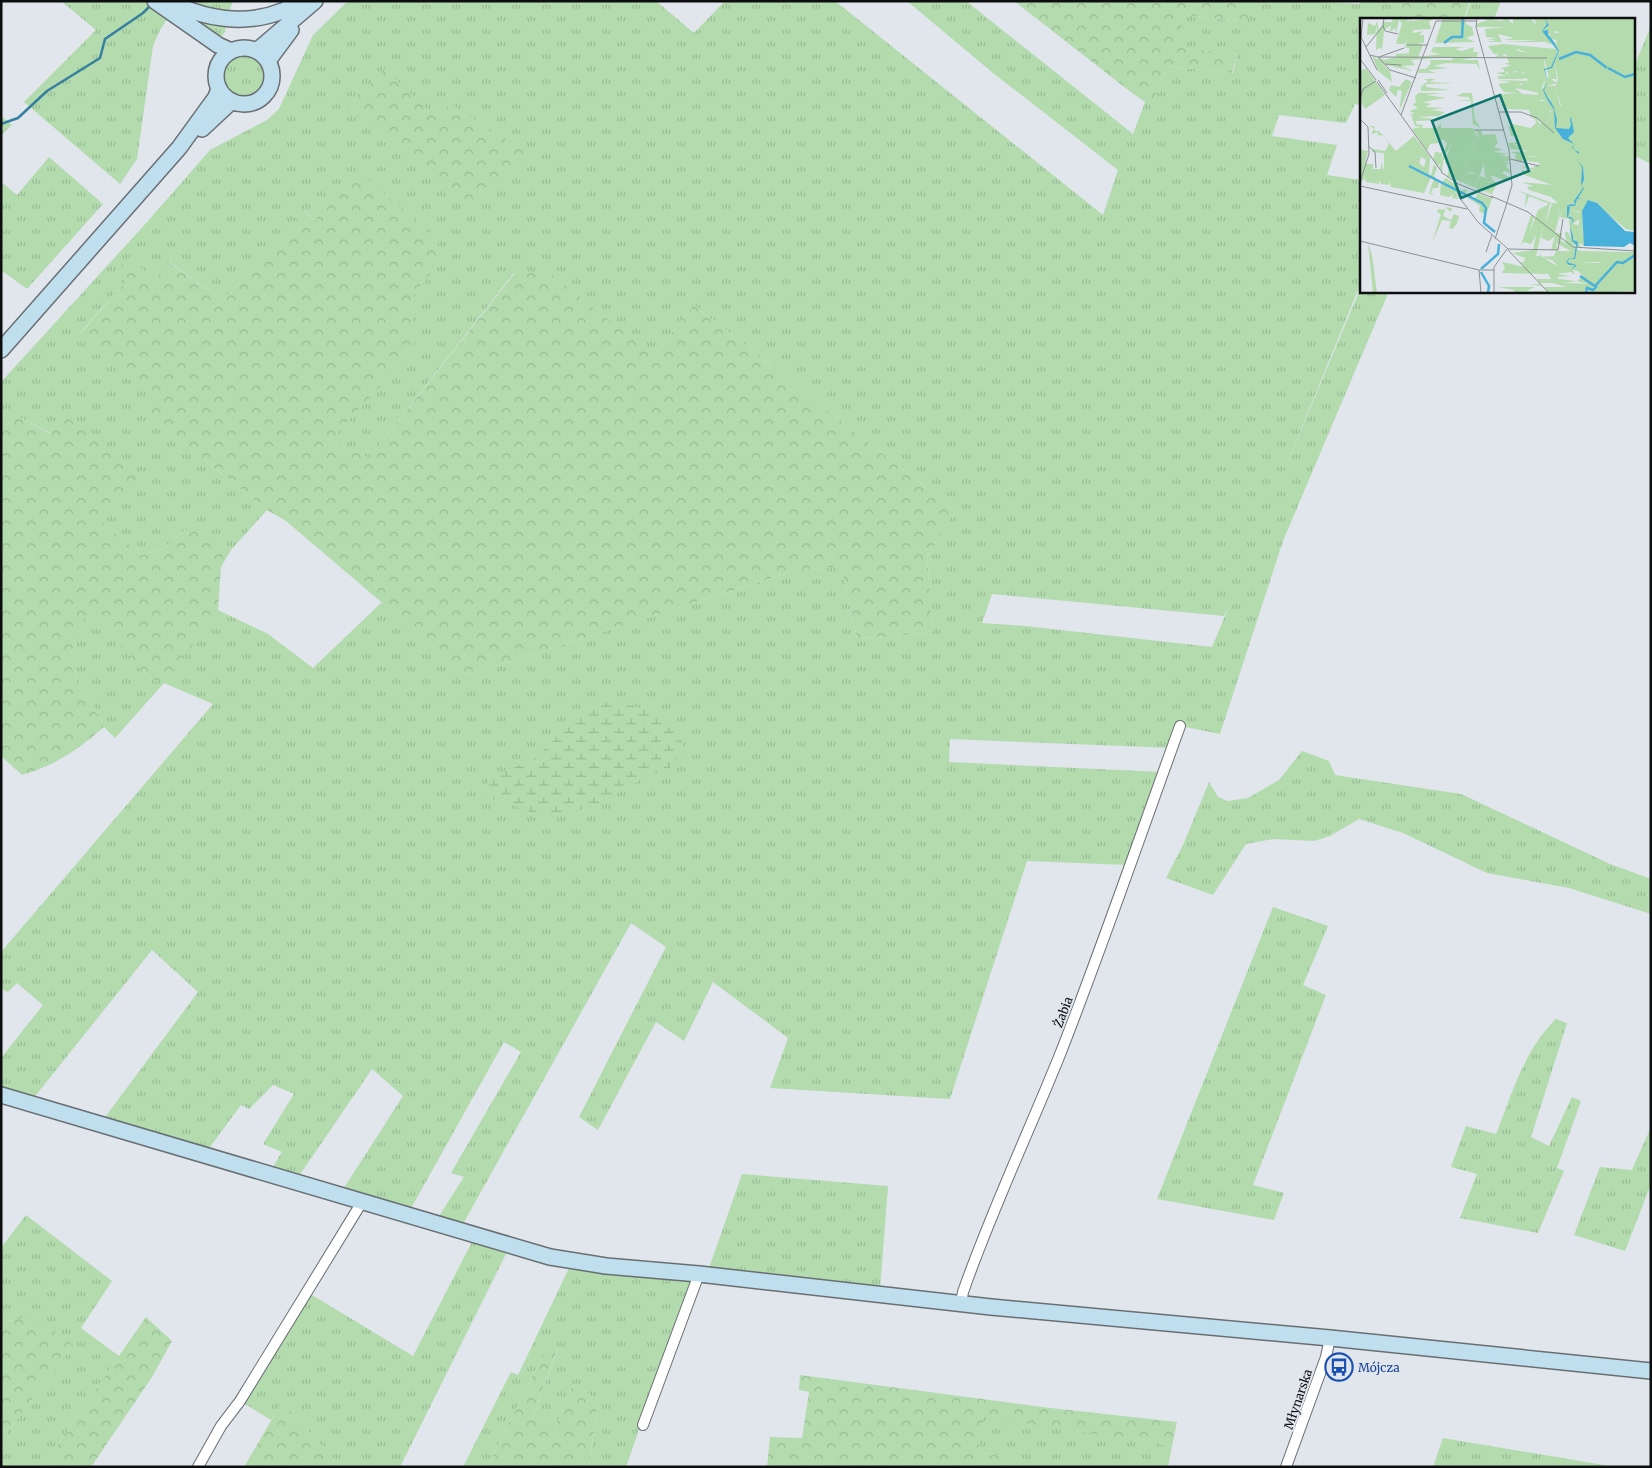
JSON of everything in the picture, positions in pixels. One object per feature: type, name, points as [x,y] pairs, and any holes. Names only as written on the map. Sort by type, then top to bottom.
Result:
[{"type":"street","points":[[161,2],[198,14],[230,19],[257,18],[309,2]]},
{"type":"street","points":[[161,2],[188,25],[218,46],[231,51]]},
{"type":"street","points":[[255,50],[260,48],[309,2]]},
{"type":"street","points":[[268,61],[309,2]]},
{"type":"street","points":[[188,25],[220,62]]},
{"type":"street","points":[[243,48],[255,50],[260,52],[271,66],[272,78],[269,90],[260,98],[250,103],[232,101],[222,94],[219,88],[216,75],[220,62],[231,51],[243,48]]},
{"type":"street","points":[[1,350],[179,148],[216,97],[219,88]]},
{"type":"street","points":[[179,148],[232,101]]},
{"type":"street","name":"Żabia","points":[[961,1303],[963,1292],[988,1224],[1029,1129],[1084,992],[1180,726]]},
{"type":"street","points":[[1,1095],[550,1257],[606,1266],[699,1274],[961,1303],[1651,1371]]},
{"type":"street","points":[[198,1467],[362,1202]]},
{"type":"street","points":[[643,1425],[699,1274]]},
{"type":"street","name":"Młynarska","points":[[1286,1467],[1326,1357],[1330,1338]]},
{"type":"green space","points":[[61,1],[144,1],[168,18],[153,46],[137,159],[120,184],[24,102],[96,30]]},
{"type":"green space","points":[[179,1],[236,1],[233,2],[227,16]]},
{"type":"green space","points":[[348,1],[656,1],[694,33],[725,1],[835,1],[1103,215],[1118,170],[993,73],[907,1],[966,1],[1133,134],[1145,102],[1151,105],[1166,66],[1233,73],[1237,54],[1175,47],[1185,15],[1248,22],[1248,1],[1307,1],[1359,4],[1360,1],[1397,1],[1410,18],[1360,18],[1360,105],[1355,104],[1346,123],[1279,115],[1272,136],[1337,145],[1327,175],[1360,180],[1360,285],[1276,490],[1360,289],[1360,292],[1389,292],[1283,541],[1220,734],[1181,726],[1202,673],[1172,748],[950,739],[949,762],[1163,772],[1129,865],[1027,861],[950,1099],[770,1088],[788,1038],[713,982],[684,1041],[656,1022],[598,1130],[579,1117],[666,947],[631,923],[463,1224],[439,1216],[464,1177],[451,1173],[521,1052],[504,1042],[410,1210],[342,1191],[403,1096],[372,1069],[299,1176],[271,1170],[282,1152],[263,1144],[294,1094],[273,1085],[249,1109],[241,1105],[207,1151],[100,1124],[198,992],[152,950],[32,1100],[1,1091],[1,1058],[43,1005],[17,983],[8,992],[1,989],[1,952],[213,704],[164,683],[115,738],[104,727],[68,661],[88,608],[150,679],[164,682],[218,610],[268,634],[313,668],[382,602],[467,675],[791,572],[841,566],[857,638],[888,637],[933,631],[927,557],[955,511],[694,305],[653,356],[514,273],[369,458],[337,444],[337,433],[414,349],[411,298],[440,262],[315,221],[305,211],[255,268],[223,300],[169,262],[155,281],[125,282],[81,332],[155,397],[145,412],[267,510],[231,550],[197,526],[182,532],[164,549],[141,555],[100,521],[103,515],[145,481],[17,416],[1,430],[1,382],[210,150],[267,120],[279,109],[313,35]],"holes":[[[992,594],[1224,616],[1230,604],[1212,647],[982,623]]]},
{"type":"green space","points":[[1014,1],[1248,1],[1248,22],[1185,15],[1176,47],[1237,54],[1232,73],[1166,66],[1151,106]]},
{"type":"green space","points":[[1397,1],[1470,1],[1464,18],[1410,18]]},
{"type":"green space","points":[[1471,1],[1501,1],[1494,18],[1465,18]]},
{"type":"green space","points":[[185,15],[226,23],[225,32],[219,40]]},
{"type":"green space","points":[[1651,26],[1651,164],[1634,156],[1634,67]]},
{"type":"green space","points":[[248,54],[260,60],[265,67],[265,85],[260,92],[253,97],[240,98],[228,92],[223,85],[222,72],[228,60],[235,55]]},
{"type":"green space","points":[[385,69],[434,116],[451,104],[527,153],[470,212],[346,106]]},
{"type":"green space","points":[[1,116],[12,125],[1,135]]},
{"type":"green space","points":[[49,157],[103,204],[27,289],[1,270],[1,182],[17,195]]},
{"type":"green space","points":[[360,173],[437,237],[440,262],[411,298],[415,349],[337,433],[337,444],[369,458],[515,273],[549,272],[653,356],[694,305],[955,511],[927,557],[933,631],[888,637],[857,638],[841,566],[791,572],[467,675],[286,521],[267,510],[145,412],[154,397],[81,333],[125,282],[114,273],[129,257],[155,280],[168,262],[223,300],[255,268],[304,211],[315,221]]},
{"type":"green space","points":[[17,416],[49,433],[67,417],[145,481],[103,515],[101,521],[141,555],[164,549],[182,532],[197,525],[231,550],[221,567],[218,610],[165,683],[150,679],[88,609],[68,661],[104,727],[66,756],[45,767],[22,775],[1,756],[1,430]]},
{"type":"green space","points":[[596,703],[627,705],[669,717],[678,733],[684,750],[666,773],[651,774],[595,806],[560,815],[535,814],[491,799],[483,790],[490,778],[534,759],[579,716]]},
{"type":"green space","points":[[1302,751],[1329,761],[1335,775],[1461,794],[1610,864],[1651,879],[1651,914],[1569,888],[1487,873],[1403,833],[1359,819],[1330,836],[1314,841],[1274,839],[1246,844],[1213,895],[1166,878],[1184,843],[1209,782],[1218,797],[1228,801],[1248,798],[1279,780]]},
{"type":"green space","points":[[1273,907],[1328,926],[1303,985],[1326,995],[1253,1185],[1284,1193],[1274,1220],[1157,1199]]},
{"type":"green space","points":[[1556,1019],[1567,1023],[1531,1137],[1549,1146],[1572,1097],[1581,1101],[1557,1168],[1564,1171],[1538,1233],[1460,1218],[1477,1174],[1451,1167],[1466,1126],[1496,1134],[1527,1058],[1535,1044]]},
{"type":"green space","points":[[1651,1127],[1651,1184],[1625,1251],[1574,1235],[1600,1167],[1632,1170]]},
{"type":"green space","points":[[742,1174],[888,1186],[880,1290],[709,1268]]},
{"type":"green space","points":[[26,1215],[112,1281],[81,1328],[119,1356],[42,1467],[1,1467],[1,1440],[73,1345],[26,1318],[1,1322],[1,1248]]},
{"type":"green space","points":[[473,1240],[508,1250],[400,1467],[330,1467],[334,1459],[282,1403],[271,1420],[240,1401],[307,1292],[413,1356]]},
{"type":"green space","points":[[570,1266],[691,1281],[626,1467],[589,1467],[598,1400],[573,1385],[554,1430],[533,1417],[558,1348],[542,1357],[487,1467],[463,1467],[511,1372],[518,1375]]},
{"type":"green space","points":[[146,1317],[172,1341],[152,1377],[91,1467],[42,1467]]},
{"type":"green space","points":[[26,1318],[48,1326],[73,1345],[1,1440],[1,1322]]},
{"type":"green space","points":[[558,1347],[533,1417],[554,1429],[573,1385],[598,1400],[589,1467],[487,1467],[542,1357]]},
{"type":"green space","points":[[800,1375],[1042,1407],[1177,1422],[1172,1446],[984,1417],[977,1453],[1005,1456],[1005,1467],[767,1467],[770,1437],[802,1438],[809,1392],[799,1390]]},
{"type":"green space","points":[[282,1402],[334,1459],[330,1467],[244,1467]]},
{"type":"green space","points":[[983,1417],[1172,1446],[1168,1467],[1005,1467],[1004,1456],[977,1453]]},
{"type":"green space","points":[[1443,1438],[1604,1465],[1607,1467],[1433,1467]]},
{"type":"waterway","points":[[1,124],[18,118],[47,91],[100,58],[105,39],[143,13],[152,4]]},
{"type":"place","name":"Mójcza","points":[[1339,1367]]}]
